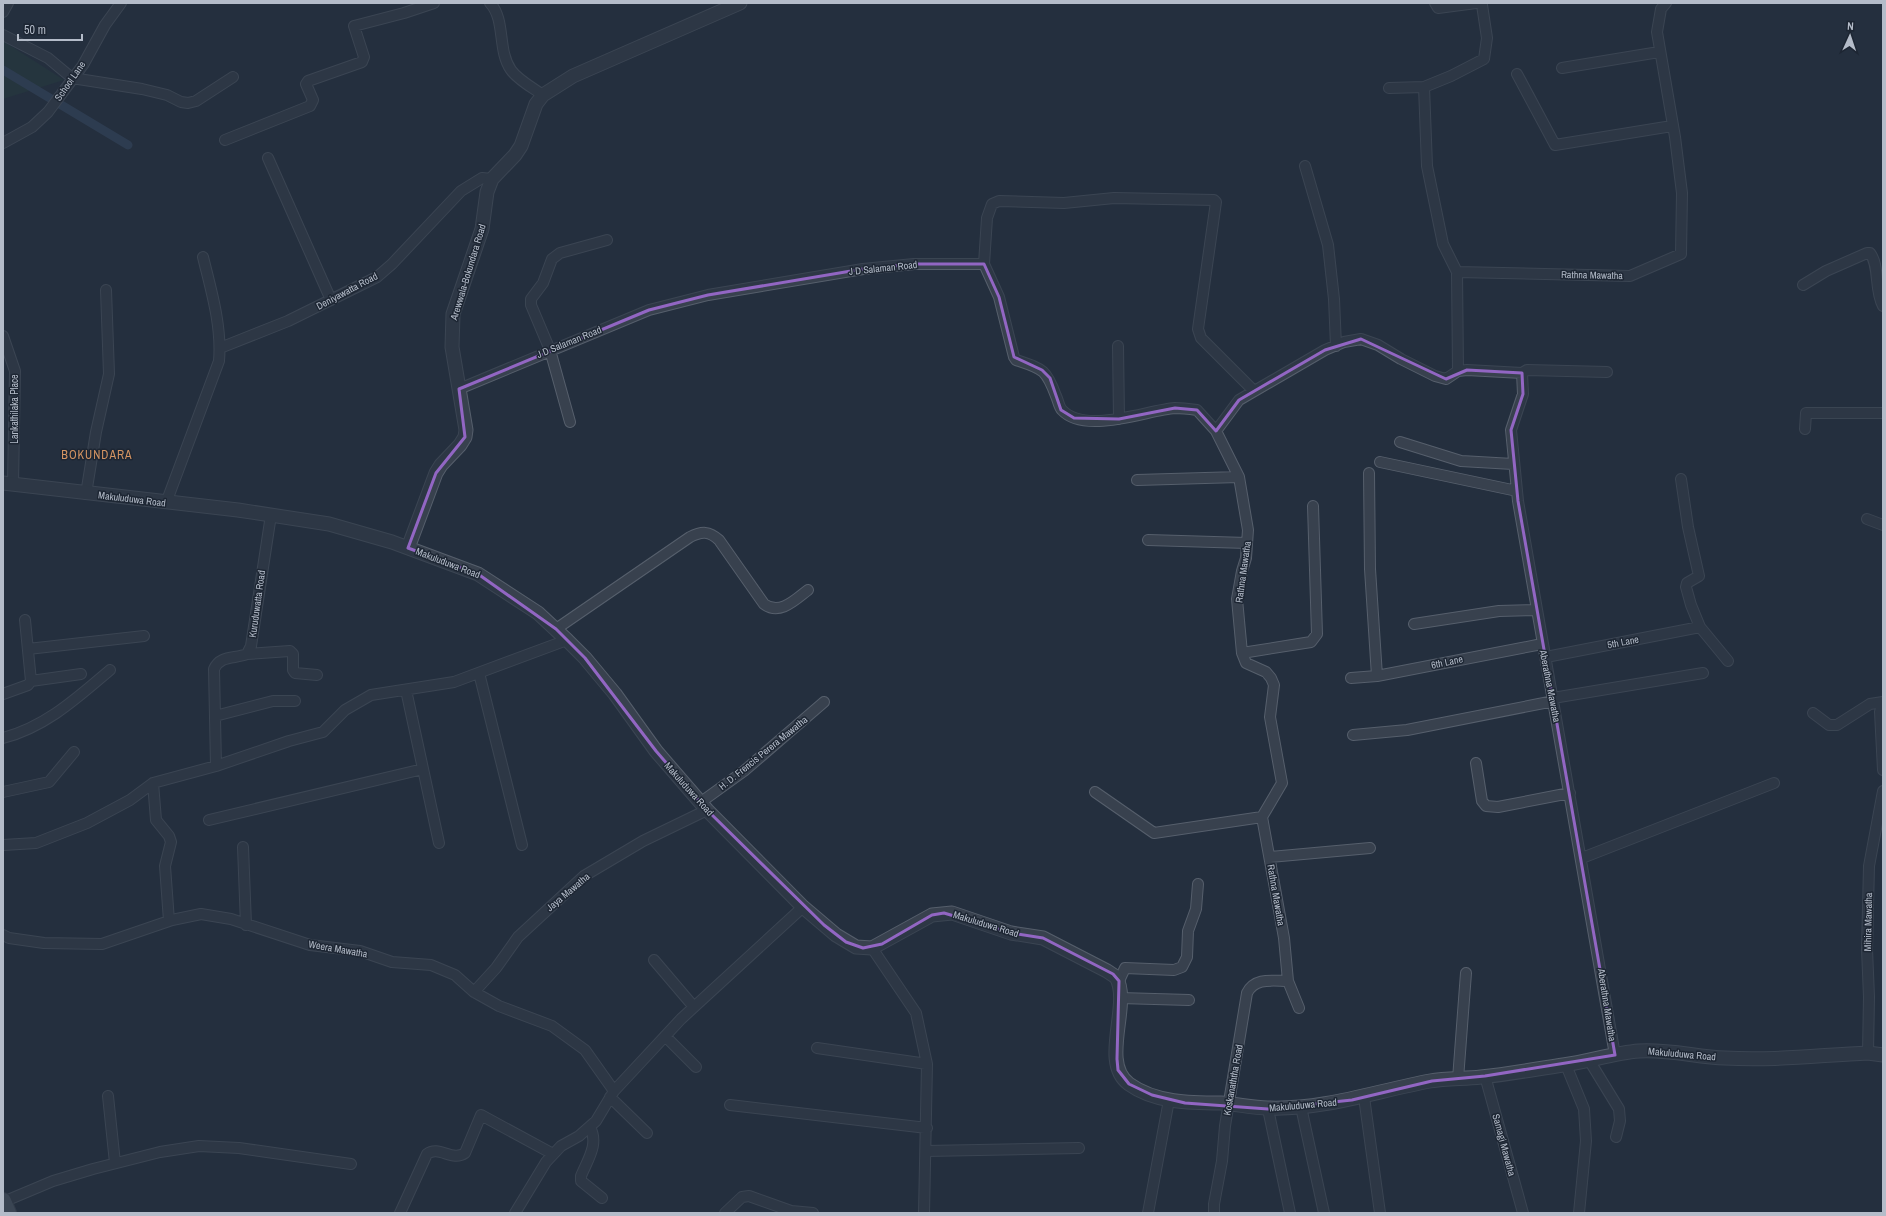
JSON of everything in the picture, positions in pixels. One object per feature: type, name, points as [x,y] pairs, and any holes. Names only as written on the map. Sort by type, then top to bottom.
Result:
[{"type":"main road","points":[[3,1201],[8,1213]]},
{"type":"street","points":[[3,12],[8,3]]},
{"type":"street","name":"School Lane","points":[[3,143],[32,127],[48,112],[83,65],[105,25],[121,3]]},
{"type":"street","points":[[226,140],[310,106],[312,104],[312,100],[306,84],[308,81],[362,62],[364,57],[354,26],[404,13],[434,3]]},
{"type":"street","points":[[490,3],[498,17],[501,39],[507,63],[512,72],[543,95]]},
{"type":"street","name":"Arewwala-Bokundara Road","points":[[408,548],[436,473],[465,437],[465,418],[452,347],[454,314],[482,229],[487,192],[492,179],[510,161],[521,146],[532,112],[543,95],[573,76],[740,3]]},
{"type":"street","points":[[1389,88],[1424,87],[1451,76],[1484,59],[1487,38],[1482,5],[1477,3],[1438,8],[1435,3]]},
{"type":"street","name":"Rathna Mawatha","points":[[1457,272],[1630,276],[1681,254],[1682,193],[1656,32],[1661,9],[1666,3]]},
{"type":"street","points":[[3,35],[48,58],[72,78],[167,95],[181,102],[188,103],[196,101],[233,77]]},
{"type":"street","points":[[1562,68],[1659,52]]},
{"type":"street","points":[[1517,74],[1555,146],[1672,126]]},
{"type":"street","points":[[1424,87],[1427,166],[1443,244],[1457,272],[1463,371]]},
{"type":"street","points":[[268,158],[331,300]]},
{"type":"street","points":[[1305,166],[1328,245],[1334,299],[1336,346]]},
{"type":"street","name":"Deniyawatta Road","points":[[220,348],[288,322],[377,277],[392,264],[460,191],[482,178],[492,179]]},
{"type":"street","points":[[1254,391],[1201,338],[1198,329],[1216,202],[1214,200],[1114,198],[1064,204],[999,201],[992,204],[987,218],[984,264],[999,297],[1011,350],[1016,360],[1042,370],[1050,378],[1061,410],[1074,418],[1090,421],[1119,419],[1175,408],[1197,410],[1216,431],[1239,400],[1325,350],[1361,339],[1378,345],[1401,359],[1435,376],[1446,379],[1463,371],[1522,373],[1527,370],[1607,372]]},
{"type":"street","points":[[570,422],[550,350],[531,304],[531,299],[543,284],[552,259],[560,253],[607,240]]},
{"type":"street","points":[[1803,285],[1826,271],[1870,253],[1874,258],[1878,291],[1883,306]]},
{"type":"street","points":[[166,503],[219,360],[220,348],[214,302],[204,257]]},
{"type":"street","name":"J D Salaman Road","points":[[459,389],[648,310],[708,295],[863,269],[914,264],[984,264]]},
{"type":"street","points":[[86,494],[96,432],[108,374],[106,290]]},
{"type":"street","name":"Lankathilaka Place","points":[[3,336],[15,371],[8,484]]},
{"type":"street","points":[[1118,346],[1119,419]]},
{"type":"street","name":"Aberathna Mawatha","points":[[1522,373],[1522,394],[1511,430],[1513,464],[1536,610],[1554,699],[1615,1055]]},
{"type":"street","points":[[1805,429],[1806,412],[1883,413]]},
{"type":"street","name":"Rathna Mawatha","points":[[1216,431],[1239,477],[1248,530],[1237,599],[1242,653]]},
{"type":"street","points":[[1400,442],[1461,461],[1513,464]]},
{"type":"street","points":[[1380,462],[1517,491]]},
{"type":"street","points":[[1369,473],[1370,569],[1377,676]]},
{"type":"street","points":[[1137,480],[1239,477]]},
{"type":"street","points":[[1682,479],[1688,527],[1699,576],[1688,583],[1686,587],[1691,605],[1700,627],[1728,661]]},
{"type":"street","name":"Makuluduwa Road","points":[[8,484],[271,515],[329,524],[408,548],[478,574],[519,600],[556,629],[585,658],[615,694],[656,751],[704,806],[802,906],[846,942],[856,947],[872,948],[932,915],[952,913],[1011,934],[1034,936],[1053,942],[1113,974],[1119,981],[1120,998],[1117,1036],[1118,1070],[1125,1080],[1136,1088],[1169,1100],[1185,1103],[1229,1104],[1268,1108],[1301,1107],[1364,1097],[1432,1081],[1485,1076],[1566,1065],[1639,1051],[1660,1051],[1726,1058],[1868,1053],[1883,1055]]},
{"type":"street","points":[[1096,792],[1154,833],[1262,817],[1282,783],[1270,718],[1274,686],[1272,678],[1266,672],[1246,663],[1242,653],[1311,642],[1317,634],[1313,506]]},
{"type":"street","name":"Kuruduwatta Road","points":[[247,654],[251,646],[271,515]]},
{"type":"street","points":[[1867,519],[1883,525]]},
{"type":"street","points":[[556,629],[690,537],[703,532],[714,535],[719,540],[764,604],[768,607],[779,608],[787,605],[808,590]]},
{"type":"street","points":[[1148,540],[1247,543]]},
{"type":"street","points":[[1414,624],[1499,611],[1536,610]]},
{"type":"street","points":[[25,620],[31,681]]},
{"type":"street","name":"5th Lane","points":[[1546,657],[1700,627]]},
{"type":"street","points":[[28,649],[144,636]]},
{"type":"street","points":[[3,845],[36,842],[87,823],[130,800],[153,783],[216,766],[289,741],[323,732],[345,710],[371,696],[454,682],[567,640]]},
{"type":"street","name":"6th Lane","points":[[1351,678],[1377,676],[1542,644]]},
{"type":"street","points":[[216,766],[214,678],[216,664],[222,659],[247,654],[290,651],[293,654],[293,670],[295,673],[317,675]]},
{"type":"street","points":[[3,738],[37,726],[74,701],[110,670]]},
{"type":"street","points":[[479,673],[522,845]]},
{"type":"street","points":[[1353,735],[1407,730],[1554,699],[1703,673]]},
{"type":"street","points":[[3,694],[28,685],[31,681],[81,674]]},
{"type":"street","points":[[406,690],[439,843]]},
{"type":"street","points":[[215,716],[273,701],[295,701]]},
{"type":"street","name":"H. D. Frencis Perera Mawatha","points":[[704,806],[824,702]]},
{"type":"street","points":[[1813,713],[1829,725],[1838,725],[1870,704],[1883,702],[1880,712],[1883,770]]},
{"type":"street","points":[[3,792],[49,782],[74,752]]},
{"type":"street","points":[[1476,763],[1482,801],[1486,806],[1498,807],[1570,793]]},
{"type":"street","points":[[208,820],[423,769]]},
{"type":"street","points":[[153,783],[156,820],[169,836],[171,842],[165,866],[169,921]]},
{"type":"street","points":[[1582,858],[1774,783]]},
{"type":"street","name":"Mihira Mawatha","points":[[1868,1053],[1869,997],[1867,941],[1869,866],[1883,791]]},
{"type":"street","name":"Jaya Mawatha","points":[[474,992],[496,968],[518,937],[584,876],[704,806]]},
{"type":"street","name":"Rathna Mawatha","points":[[1262,817],[1284,938],[1288,982],[1299,1008]]},
{"type":"street","points":[[243,847],[246,925]]},
{"type":"street","points":[[1270,857],[1370,848]]},
{"type":"street","points":[[1119,981],[1125,968],[1174,970],[1182,967],[1187,957],[1188,931],[1196,909],[1198,884]]},
{"type":"street","points":[[515,1213],[546,1162],[553,1154],[561,1146],[579,1136],[596,1121],[612,1094],[665,1036],[802,906]]},
{"type":"street","name":"Weera Mawatha","points":[[3,935],[9,938],[44,943],[102,944],[169,921],[202,914],[231,919],[310,945],[360,951],[392,962],[431,965],[455,975],[474,992],[498,1006],[552,1026],[584,1050],[612,1094],[647,1132]]},
{"type":"street","points":[[872,948],[916,1013],[927,1064],[927,1128],[924,1213]]},
{"type":"street","points":[[654,960],[694,1007]]},
{"type":"street","points":[[1458,1079],[1466,973]]},
{"type":"street","name":"Koskanaththa Road","points":[[1214,1213],[1229,1104],[1248,993],[1250,987],[1256,983],[1265,981],[1288,982]]},
{"type":"street","points":[[1120,998],[1189,1000]]},
{"type":"street","points":[[665,1036],[696,1067]]},
{"type":"street","points":[[817,1048],[927,1064]]},
{"type":"street","points":[[1589,1060],[1619,1109],[1620,1121],[1616,1137]]},
{"type":"street","points":[[1566,1065],[1584,1109],[1586,1141],[1579,1213]]},
{"type":"street","name":"Samagi Mawatha","points":[[1485,1076],[1522,1213]]},
{"type":"street","points":[[108,1096],[115,1163]]},
{"type":"street","points":[[1364,1097],[1380,1213]]},
{"type":"street","points":[[1148,1213],[1169,1100]]},
{"type":"street","points":[[730,1105],[927,1128]]},
{"type":"street","points":[[1301,1107],[1324,1213]]},
{"type":"street","points":[[1268,1108],[1290,1213]]},
{"type":"street","points":[[400,1213],[427,1154],[436,1150],[455,1156],[461,1156],[465,1153],[481,1115],[553,1154]]},
{"type":"street","points":[[590,1126],[594,1135],[594,1143],[581,1176],[581,1181],[602,1198]]},
{"type":"street","points":[[3,1201],[53,1181],[115,1163],[160,1152],[199,1146],[239,1148],[350,1164]]},
{"type":"street","points":[[926,1151],[1079,1148]]},
{"type":"street","points":[[726,1213],[742,1197],[748,1196],[791,1211],[813,1213]]},
{"type":"highlighted area","points":[[914,264],[984,264],[999,297],[1014,357],[1042,370],[1050,378],[1061,410],[1074,418],[1119,419],[1175,408],[1197,410],[1216,431],[1239,400],[1325,350],[1361,339],[1446,379],[1467,370],[1522,373],[1523,394],[1511,430],[1518,501],[1615,1055],[1485,1076],[1432,1081],[1352,1100],[1268,1109],[1185,1103],[1152,1095],[1129,1084],[1118,1070],[1119,981],[1113,974],[1043,938],[1011,933],[944,913],[932,915],[882,944],[863,948],[846,942],[824,925],[707,810],[656,751],[585,658],[556,629],[478,574],[408,548],[436,473],[465,437],[459,389],[649,310],[708,295],[863,269]]},
{"type":"green space","points":[[3,41],[64,80],[3,99]]},
{"type":"waterway","points":[[3,70],[128,145]]},
{"type":"district","name":"BOKUNDARA","points":[[97,455]]}]
